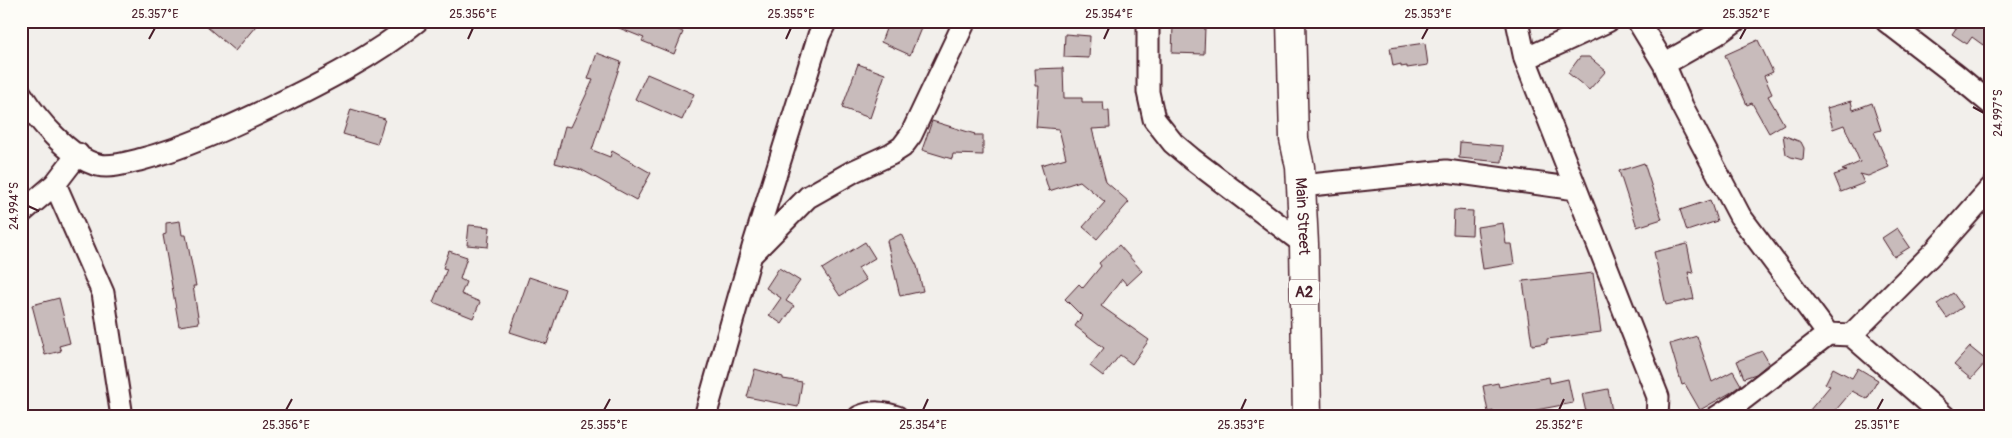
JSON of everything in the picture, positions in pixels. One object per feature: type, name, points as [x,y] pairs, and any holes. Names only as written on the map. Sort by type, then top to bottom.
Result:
[{"type":"highway","name":"Main Street","points":[[1290,21],[1294,139],[1300,176],[1304,244],[1307,417]]},
{"type":"highway","name":"Main Street","points":[[1300,176],[1305,140],[1306,21]]},
{"type":"street","points":[[21,94],[52,135],[78,154],[99,165],[125,163],[160,154],[231,127],[319,84],[393,28],[417,21]]},
{"type":"street","points":[[704,417],[819,35],[826,21]]},
{"type":"street","points":[[751,256],[808,198],[854,171],[877,162],[902,147],[911,135],[965,21]]},
{"type":"street","points":[[1148,21],[1148,92],[1154,119],[1173,143],[1192,159],[1304,244]]},
{"type":"street","points":[[1517,21],[1525,59],[1658,397],[1658,417]]},
{"type":"street","points":[[1525,59],[1608,21]]},
{"type":"street","points":[[1638,21],[1664,64],[1682,106],[1740,216],[1828,334]]},
{"type":"street","points":[[1664,64],[1717,34],[1735,21]]},
{"type":"street","points":[[1886,21],[1956,74],[1991,104]]},
{"type":"street","points":[[21,213],[55,184],[78,154]]},
{"type":"street","points":[[1300,176],[1446,171],[1576,189]]},
{"type":"street","points":[[55,184],[103,293],[122,417]]},
{"type":"street","points":[[1851,334],[1936,250],[1991,188]]},
{"type":"street","points":[[1717,417],[1828,334],[1851,334],[1946,417]]},
{"type":"street","points":[[860,417],[868,412],[883,412],[897,417]]},
{"type":"building","points":[[200,21],[260,21],[235,51]]},
{"type":"building","points":[[671,21],[669,26],[683,32],[674,54],[642,41],[644,38],[604,22]]},
{"type":"building","points":[[889,21],[924,21],[910,55],[881,42]]},
{"type":"building","points":[[1948,21],[1983,21],[1991,26],[1991,33],[1983,45],[1972,37],[1967,44],[1952,34],[1957,27]]},
{"type":"building","points":[[1173,26],[1205,27],[1204,54],[1172,53]]},
{"type":"building","points":[[1065,34],[1090,36],[1089,58],[1064,57]]},
{"type":"building","points":[[1758,40],[1773,72],[1764,76],[1772,94],[1768,96],[1784,124],[1769,133],[1752,103],[1747,105],[1725,55]]},
{"type":"building","points":[[1425,43],[1428,65],[1407,68],[1407,66],[1401,67],[1401,64],[1393,66],[1390,48]]},
{"type":"building","points":[[597,53],[621,62],[592,150],[610,157],[612,151],[651,173],[636,200],[582,170],[555,163],[565,126],[571,127],[593,80],[588,79]]},
{"type":"building","points":[[1580,57],[1589,57],[1606,71],[1589,90],[1568,73]]},
{"type":"building","points":[[858,64],[885,74],[870,118],[842,108]]},
{"type":"building","points":[[1063,68],[1064,98],[1082,98],[1082,102],[1103,102],[1104,111],[1109,111],[1110,128],[1092,129],[1106,182],[1129,202],[1097,239],[1083,227],[1105,202],[1080,181],[1049,191],[1041,165],[1066,158],[1059,129],[1036,127],[1039,86],[1036,86],[1035,69]]},
{"type":"building","points":[[647,74],[694,94],[682,120],[635,99]]},
{"type":"building","points":[[1851,101],[1853,110],[1872,103],[1881,130],[1874,132],[1889,167],[1868,176],[1860,174],[1864,183],[1841,192],[1834,175],[1847,171],[1842,170],[1860,162],[1844,125],[1833,129],[1827,108]]},
{"type":"building","points":[[351,109],[385,119],[377,144],[343,134]]},
{"type":"building","points":[[932,121],[974,135],[983,135],[983,155],[953,154],[952,159],[922,150]]},
{"type":"building","points":[[1783,135],[1801,142],[1804,148],[1803,160],[1786,154]]},
{"type":"building","points":[[1460,142],[1503,146],[1502,162],[1459,158]]},
{"type":"building","points":[[1644,163],[1662,219],[1637,227],[1619,171]]},
{"type":"building","points":[[1710,200],[1717,221],[1687,231],[1680,210]]},
{"type":"building","points":[[1454,210],[1473,211],[1472,235],[1453,234]]},
{"type":"building","points":[[180,221],[182,235],[186,235],[196,286],[193,286],[199,323],[179,326],[163,235],[166,234],[166,223]]},
{"type":"building","points":[[1503,223],[1506,244],[1511,244],[1514,264],[1483,269],[1477,227]]},
{"type":"building","points":[[469,225],[490,227],[488,247],[467,245]]},
{"type":"building","points":[[1897,228],[1910,247],[1894,257],[1882,238]]},
{"type":"building","points":[[901,234],[917,266],[923,291],[900,296],[887,241]]},
{"type":"building","points":[[865,242],[875,258],[858,268],[866,280],[840,296],[822,269]]},
{"type":"building","points":[[1687,244],[1693,273],[1688,272],[1694,299],[1666,305],[1654,252]]},
{"type":"building","points":[[1119,245],[1142,271],[1127,285],[1122,279],[1101,306],[1149,340],[1132,364],[1120,355],[1103,376],[1090,366],[1104,348],[1075,326],[1082,316],[1065,299],[1079,284],[1083,288],[1101,266],[1099,263]]},
{"type":"building","points":[[449,251],[467,257],[460,279],[466,282],[461,294],[480,302],[473,318],[433,302],[447,269],[443,268]]},
{"type":"building","points":[[779,268],[800,281],[786,301],[794,306],[782,324],[769,315],[781,298],[766,288]]},
{"type":"building","points":[[1593,273],[1601,332],[1547,339],[1547,343],[1532,345],[1523,281]]},
{"type":"building","points":[[529,277],[565,289],[547,344],[510,332]]},
{"type":"building","points":[[1953,293],[1963,307],[1947,318],[1937,304]]},
{"type":"building","points":[[59,298],[70,343],[59,346],[61,351],[45,355],[32,305]]},
{"type":"building","points":[[1697,336],[1712,382],[1733,371],[1741,385],[1700,410],[1685,384],[1682,385],[1670,344]]},
{"type":"building","points":[[1970,347],[1987,361],[1971,379],[1954,365]]},
{"type":"building","points":[[1762,351],[1769,363],[1756,374],[1744,378],[1737,361]]},
{"type":"building","points":[[1833,368],[1852,378],[1858,368],[1878,380],[1867,399],[1852,391],[1830,417],[1804,417],[1830,386],[1825,384]]},
{"type":"building","points":[[755,369],[783,377],[783,379],[802,382],[798,407],[747,397]]},
{"type":"building","points":[[1549,377],[1550,383],[1568,379],[1573,403],[1536,410],[1537,413],[1517,417],[1495,417],[1494,411],[1488,412],[1483,386],[1498,383],[1499,387]]},
{"type":"building","points":[[1608,389],[1613,417],[1587,417],[1582,394]]}]
